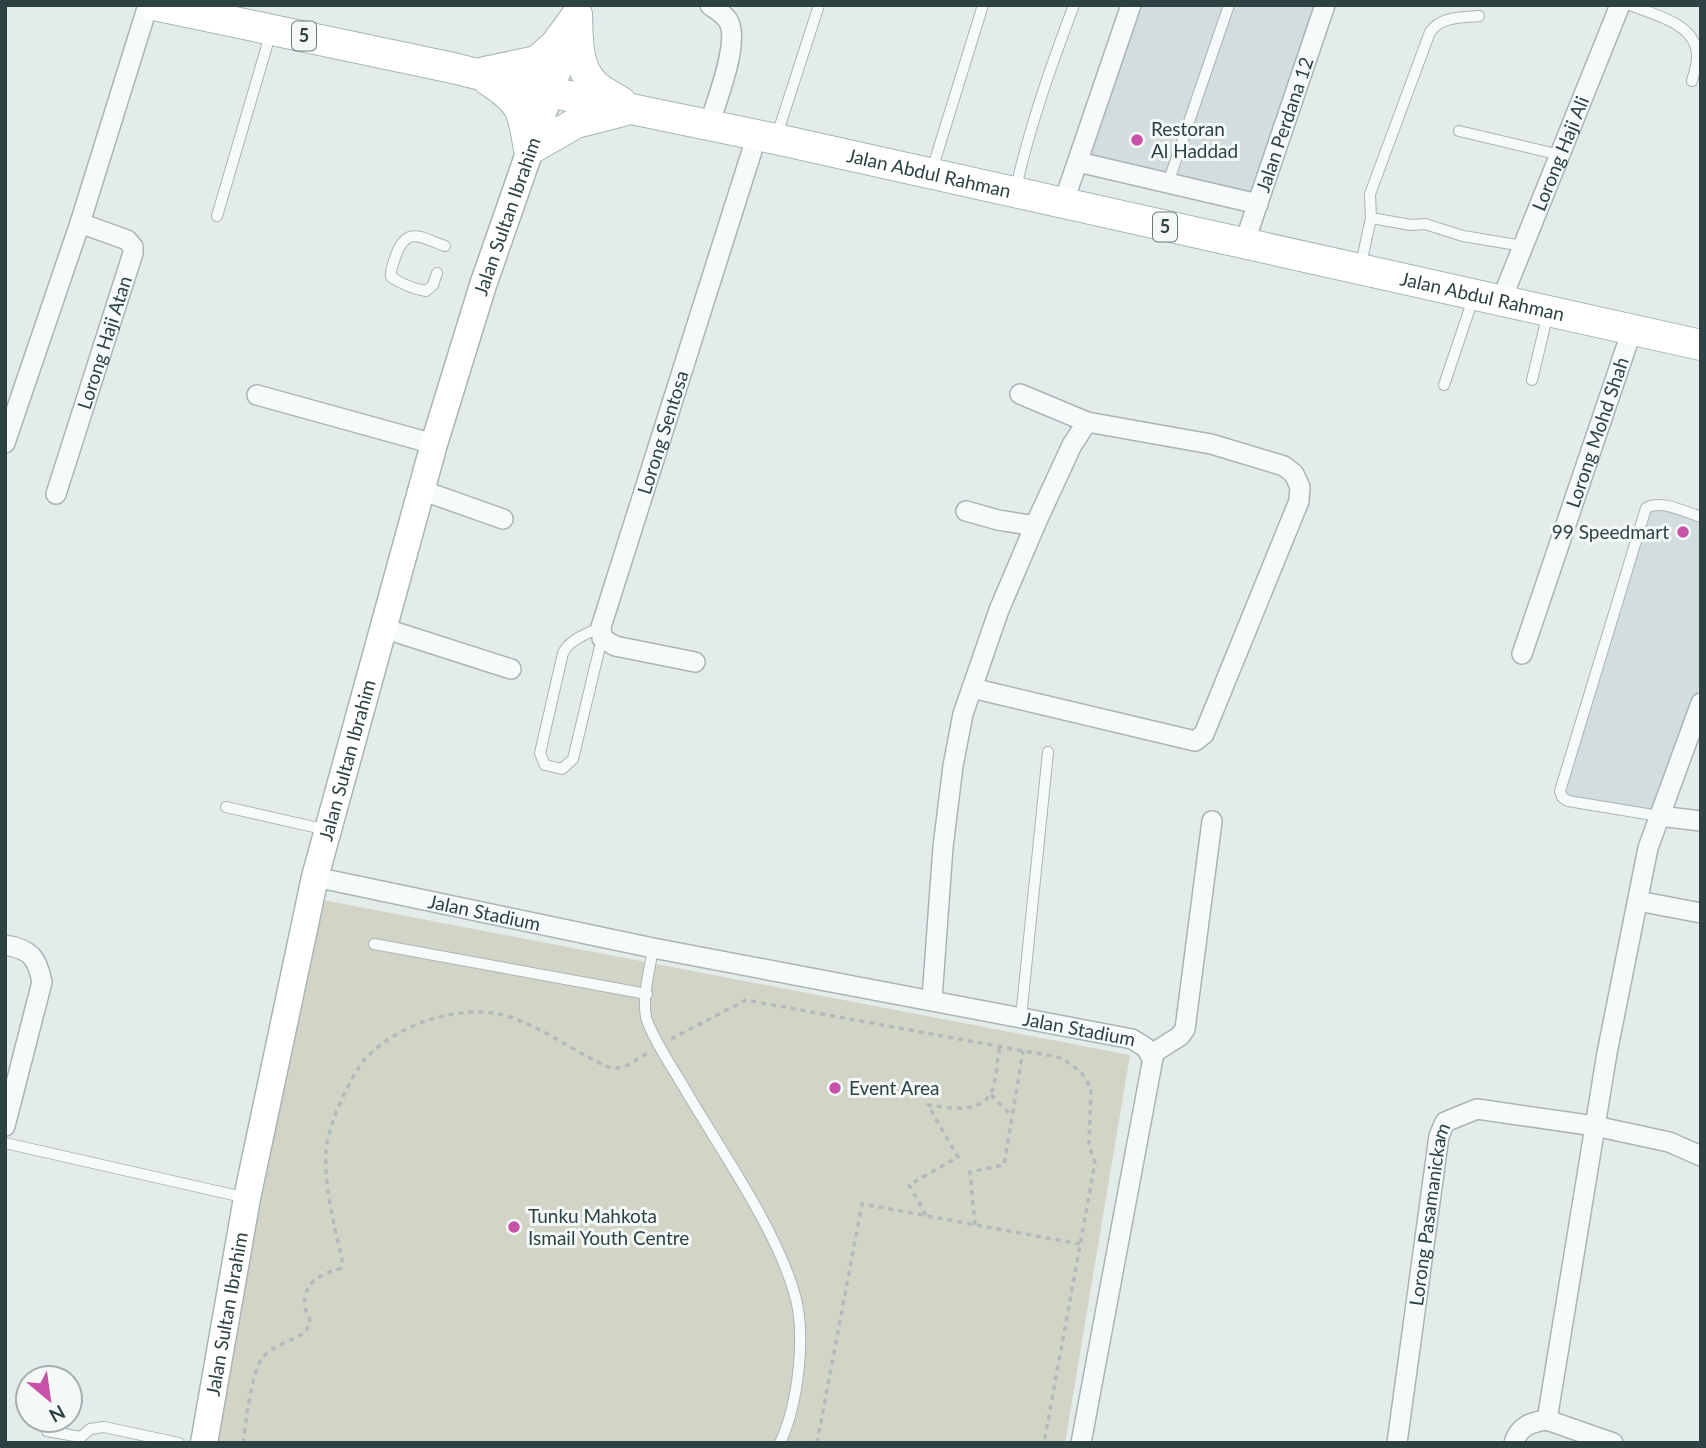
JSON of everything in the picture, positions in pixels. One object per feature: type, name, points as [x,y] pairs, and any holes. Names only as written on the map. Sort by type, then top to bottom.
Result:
[{"type":"main road","name":"Jalan Abdul Rahman","points":[[154,5],[766,137],[1701,345]]},
{"type":"main road","points":[[477,74],[537,61],[555,45],[579,10]]},
{"type":"main road","points":[[579,10],[578,50],[584,66],[593,83],[630,109]]},
{"type":"main road","points":[[477,74],[515,99],[521,108],[529,150],[576,123],[630,109]]},
{"type":"street","points":[[5,443],[80,223],[148,5]]},
{"type":"street","points":[[709,125],[732,48],[732,30],[728,20],[710,5]]},
{"type":"street","points":[[1063,204],[1132,5]]},
{"type":"street","name":"Jalan Perdana 12","points":[[1244,244],[1325,5]]},
{"type":"street","name":"Lorong Haji Ali","points":[[1488,298],[1523,246],[1620,5]]},
{"type":"street","name":"Jalan Sultan Ibrahim","points":[[204,1443],[247,1198],[327,830],[434,444],[483,285],[579,10]]},
{"type":"street","name":"Lorong Sentosa","points":[[602,633],[766,137]]},
{"type":"street","points":[[1078,162],[1258,204]]},
{"type":"street","name":"Lorong Haji Atan","points":[[56,494],[133,253],[133,247],[127,240],[80,223]]},
{"type":"street","name":"Lorong Mohd Shah","points":[[1522,653],[1632,330]]},
{"type":"street","points":[[972,688],[1195,741],[1204,734],[1299,502],[1300,487],[1294,474],[1284,466],[1211,444],[1087,422],[1020,394]]},
{"type":"street","points":[[257,395],[434,444]]},
{"type":"street","points":[[932,999],[943,847],[953,766],[963,714],[999,610],[1072,446],[1087,422]]},
{"type":"street","points":[[421,490],[503,519]]},
{"type":"street","points":[[967,511],[998,520],[1035,526]]},
{"type":"street","points":[[383,628],[511,669]]},
{"type":"street","points":[[602,633],[615,646],[695,662]]},
{"type":"street","points":[[1555,1423],[1595,1126],[1648,848],[1701,703]]},
{"type":"street","points":[[1659,816],[1701,821]]},
{"type":"street","points":[[1150,1055],[1180,1036],[1185,1029],[1212,821]]},
{"type":"street","name":"Jalan Stadium","points":[[315,877],[653,948],[1132,1039],[1145,1047],[1153,1058],[1081,1443]]},
{"type":"street","points":[[1638,901],[1701,913]]},
{"type":"street","points":[[5,945],[25,948],[38,965],[42,982],[5,1126]]},
{"type":"street","name":"Lorong Pasamanickam","points":[[1397,1443],[1439,1136],[1446,1122],[1477,1109],[1595,1126],[1669,1142],[1701,1156]]},
{"type":"street","points":[[1514,1443],[1516,1435],[1529,1423],[1555,1423],[1613,1443]]},
{"type":"lane","points":[[766,137],[818,5]]},
{"type":"lane","points":[[931,174],[983,5]]},
{"type":"lane","points":[[1015,193],[1043,89],[1073,5]]},
{"type":"lane","points":[[1168,183],[1229,5]]},
{"type":"lane","points":[[1630,5],[1680,26],[1694,39],[1698,56],[1692,81]]},
{"type":"lane","points":[[1360,270],[1371,218],[1370,194],[1430,32],[1442,20],[1479,16]]},
{"type":"lane","points":[[217,216],[271,30]]},
{"type":"lane","points":[[1459,131],[1560,155]]},
{"type":"lane","points":[[1371,218],[1411,225],[1425,224],[1463,236],[1523,246]]},
{"type":"lane","points":[[438,273],[433,285],[426,291],[412,289],[391,276],[401,242],[406,237],[414,235],[445,246]]},
{"type":"lane","points":[[1444,385],[1488,298]]},
{"type":"lane","points":[[1532,380],[1548,312]]},
{"type":"lane","points":[[1659,816],[1568,801],[1562,797],[1560,791],[1646,508],[1663,505],[1701,517]]},
{"type":"lane","points":[[602,633],[573,759],[562,769],[545,765],[540,753],[563,653],[574,640],[602,633]]},
{"type":"lane","points":[[1021,1017],[1048,752]]},
{"type":"lane","points":[[226,807],[327,830]]},
{"type":"lane","points":[[374,944],[647,994]]},
{"type":"lane","points":[[653,948],[646,1017],[749,1197],[777,1249],[795,1293],[799,1355],[788,1425],[780,1443]]},
{"type":"lane","points":[[5,1143],[247,1198]]},
{"type":"lane","points":[[64,1434],[81,1437],[90,1429],[111,1428],[178,1443]]},
{"type":"path","points":[[243,1443],[255,1376],[263,1357],[306,1332],[310,1320],[304,1311],[306,1290],[310,1283],[319,1277],[341,1268],[342,1260],[327,1184],[326,1147],[350,1082],[366,1058],[391,1038],[419,1025],[452,1014],[476,1012],[503,1015],[532,1027],[613,1069],[628,1065],[746,1000],[1062,1058],[1081,1072],[1091,1088],[1089,1145],[1095,1163],[1044,1443]]},
{"type":"path","points":[[927,1216],[909,1185],[958,1157],[928,1105],[964,1110],[977,1106],[990,1095],[1000,1046]]},
{"type":"path","points":[[975,1225],[970,1172],[1004,1165],[1023,1051]]},
{"type":"path","points":[[990,1095],[1012,1116]]},
{"type":"path","points":[[817,1443],[862,1204],[1080,1244]]},
{"type":"shaded area","points":[[1138,5],[1318,5],[1254,197],[1086,158]]},
{"type":"shaded area","points":[[1653,509],[1663,509],[1701,521],[1701,683],[1654,810],[1571,796],[1565,791],[1646,518]]},
{"type":"shaded area","points":[[318,899],[1130,1055],[1065,1443],[216,1443]]},
{"type":"place","name":"Restoran Al Haddad","points":[[1137,140]]},
{"type":"place","name":"99 Speedmart","points":[[1683,532]]},
{"type":"place","name":"Event Area","points":[[835,1088]]},
{"type":"place","name":"Tunku Mahkota Ismail Youth Centre","points":[[514,1227]]}]
